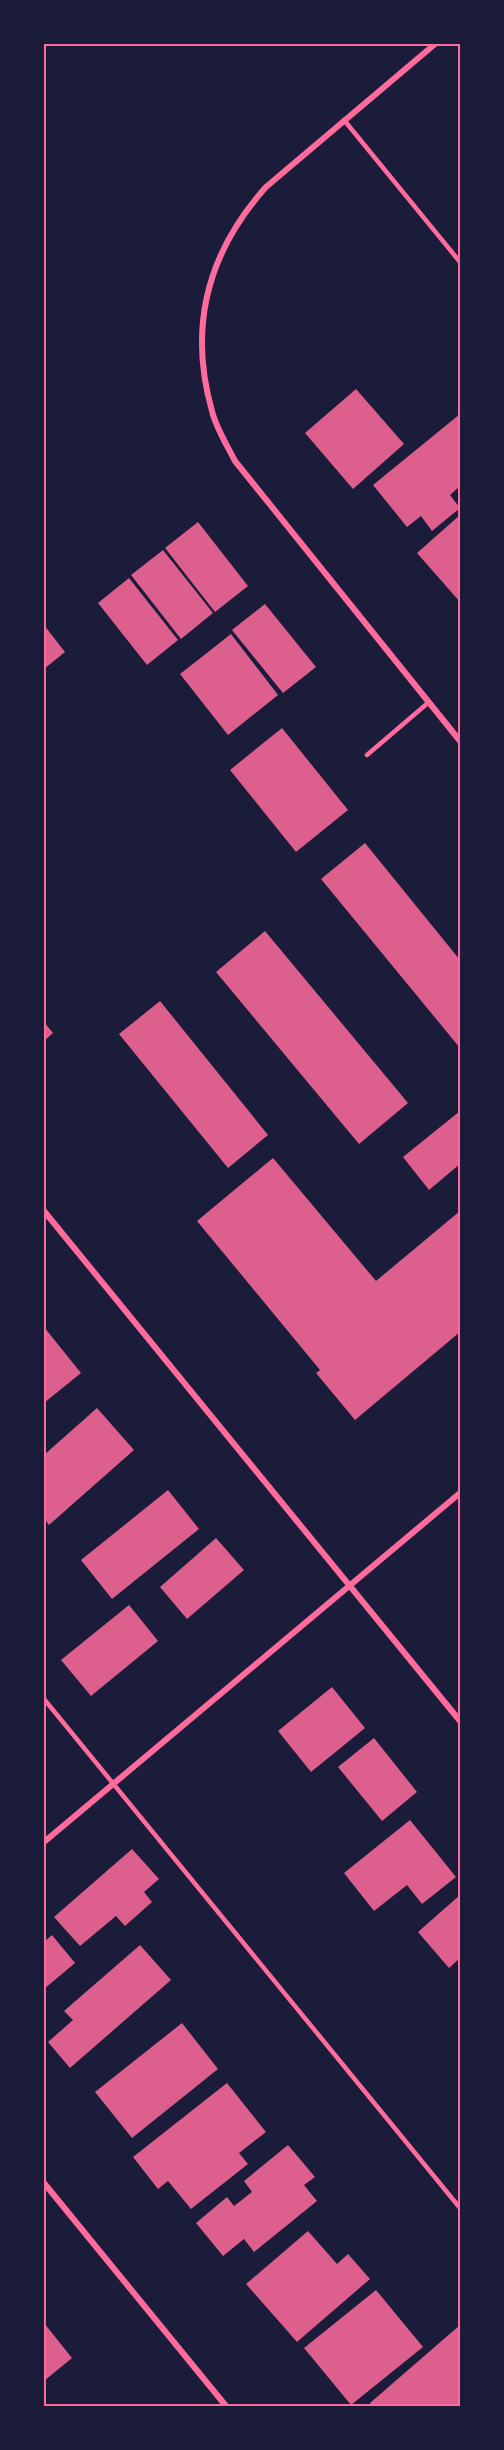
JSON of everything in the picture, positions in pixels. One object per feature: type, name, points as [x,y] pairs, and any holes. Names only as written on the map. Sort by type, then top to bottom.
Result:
[{"type":"street","points":[[435,44],[266,187],[248,207],[220,254],[210,279],[202,323],[202,360],[212,412],[235,461],[460,741]]},
{"type":"street","points":[[44,1211],[460,1721]]},
{"type":"street","points":[[44,1842],[460,1493]]},
{"type":"street","points":[[44,2183],[226,2406]]},
{"type":"lane","points":[[344,120],[460,262]]},
{"type":"lane","points":[[368,755],[429,702]]},
{"type":"lane","points":[[44,1699],[460,2208]]},
{"type":"building","points":[[356,389],[404,444],[353,489],[305,433]]},
{"type":"building","points":[[460,414],[460,486],[450,495],[460,508],[432,531],[421,516],[407,527],[373,485]]},
{"type":"building","points":[[460,515],[460,602],[417,553]]},
{"type":"building","points":[[198,522],[248,586],[215,612],[165,548]]},
{"type":"building","points":[[163,550],[213,613],[181,639],[131,575]]},
{"type":"building","points":[[129,578],[178,640],[147,665],[98,603]]},
{"type":"building","points":[[265,604],[316,667],[283,693],[232,630]]},
{"type":"building","points":[[44,625],[65,652],[44,669]]},
{"type":"building","points":[[231,634],[278,695],[228,735],[180,674]]},
{"type":"building","points":[[282,728],[348,810],[296,852],[230,770]]},
{"type":"building","points":[[365,843],[460,960],[460,1048],[321,879]]},
{"type":"building","points":[[265,931],[408,1103],[359,1144],[216,972]]},
{"type":"building","points":[[160,1001],[268,1135],[228,1168],[119,1034]]},
{"type":"building","points":[[44,1022],[53,1033],[44,1041]]},
{"type":"building","points":[[460,1111],[460,1164],[429,1190],[403,1157]]},
{"type":"building","points":[[273,1158],[376,1281],[460,1211],[460,1332],[355,1420],[316,1373],[320,1370],[197,1221]]},
{"type":"building","points":[[44,1327],[81,1373],[44,1403]]},
{"type":"building","points":[[97,1408],[134,1450],[49,1525],[44,1518],[44,1455]]},
{"type":"building","points":[[168,1490],[199,1529],[112,1599],[81,1560]]},
{"type":"building","points":[[216,1538],[244,1570],[187,1619],[160,1587]]},
{"type":"building","points":[[129,1605],[158,1641],[91,1696],[61,1660]]},
{"type":"building","points":[[332,1687],[365,1728],[311,1772],[278,1731]]},
{"type":"building","points":[[374,1738],[417,1792],[382,1821],[338,1767]]},
{"type":"building","points":[[410,1820],[456,1877],[422,1904],[407,1885],[374,1911],[344,1873]]},
{"type":"building","points":[[132,1849],[159,1879],[144,1892],[152,1902],[125,1926],[116,1916],[80,1946],[54,1917]]},
{"type":"building","points":[[460,1895],[460,1958],[449,1968],[418,1932]]},
{"type":"building","points":[[52,1935],[75,1963],[44,1989],[44,1942]]},
{"type":"building","points":[[140,1945],[171,1980],[70,2068],[48,2042],[73,2020],[64,2011]]},
{"type":"building","points":[[182,2023],[218,2069],[132,2138],[95,2092]]},
{"type":"building","points":[[227,2083],[266,2132],[239,2153],[248,2164],[191,2209],[168,2181],[158,2189],[133,2157]]},
{"type":"building","points":[[288,2145],[315,2177],[304,2185],[317,2201],[254,2252],[244,2239],[223,2256],[196,2223],[227,2197],[234,2206],[252,2192],[244,2181]]},
{"type":"building","points":[[308,2231],[337,2264],[348,2254],[370,2279],[297,2342],[246,2284]]},
{"type":"building","points":[[376,2290],[423,2347],[351,2405],[304,2348]]},
{"type":"building","points":[[44,2323],[72,2358],[44,2381]]},
{"type":"building","points":[[460,2325],[460,2406],[373,2406],[370,2403]]}]
